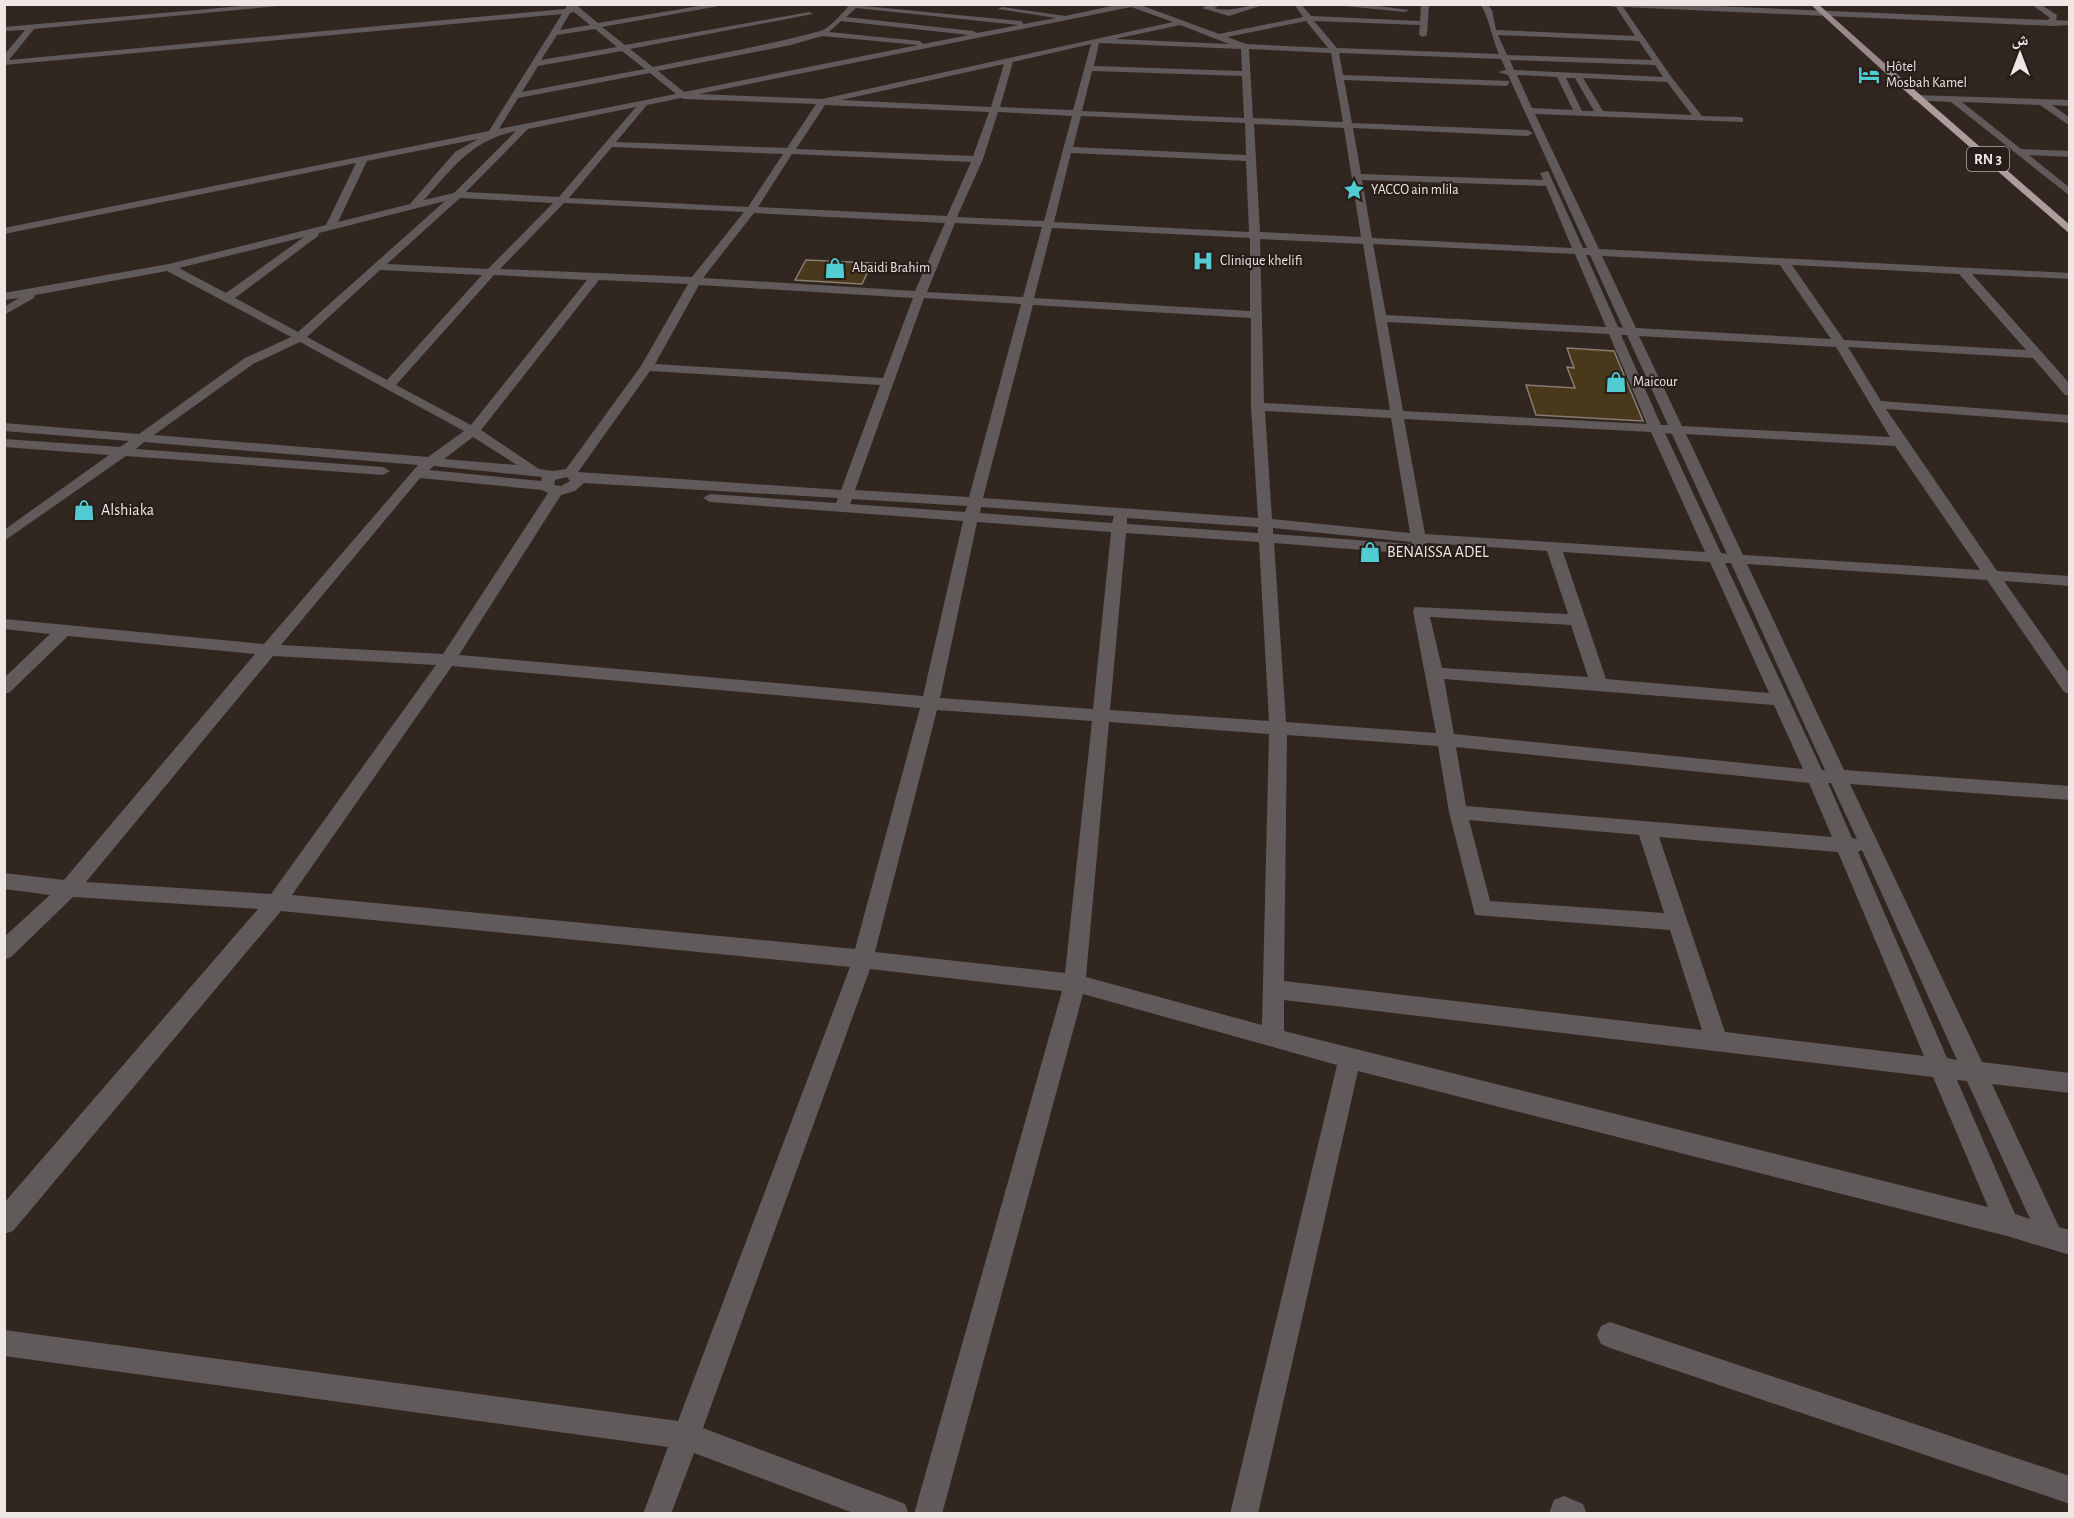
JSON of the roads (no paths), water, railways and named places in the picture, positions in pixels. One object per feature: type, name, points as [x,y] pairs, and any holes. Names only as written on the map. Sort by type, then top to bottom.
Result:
[{"type":"highway","name":"RN 3","points":[[1906,87],[2070,231]]},
{"type":"highway","name":"RN 3","points":[[1906,87],[1944,109],[2070,217]]},
{"type":"main road","name":"RN 3","points":[[1813,4],[1906,87]]},
{"type":"street","points":[[4,29],[297,4]]},
{"type":"street","points":[[4,62],[586,4]]},
{"type":"street","points":[[554,33],[726,4]]},
{"type":"street","points":[[844,4],[1040,24]]},
{"type":"street","points":[[908,42],[948,4]]},
{"type":"street","points":[[1220,4],[1206,8],[1229,14],[1263,4]]},
{"type":"street","points":[[1297,4],[1335,51],[1418,544]]},
{"type":"street","points":[[1327,4],[1425,8],[1423,35]]},
{"type":"street","points":[[1599,4],[2070,23]]},
{"type":"street","points":[[2034,4],[2054,17],[2051,22]]},
{"type":"street","points":[[515,96],[652,71],[823,33],[857,5]]},
{"type":"street","points":[[4,231],[1134,5],[1245,47]]},
{"type":"street","points":[[1618,5],[1669,80],[1700,118]]},
{"type":"street","points":[[572,7],[684,96],[1528,133]]},
{"type":"street","points":[[414,206],[458,154],[490,135],[572,7]]},
{"type":"street","points":[[991,8],[1060,12],[1068,18]]},
{"type":"street","points":[[1486,8],[1504,68],[1549,183],[1633,332],[1976,1073],[2060,1240]]},
{"type":"street","points":[[1486,8],[1480,21],[1504,68],[1530,111],[1656,429],[1816,777],[2007,1224]]},
{"type":"street","points":[[131,18],[147,9]]},
{"type":"street","points":[[1967,9],[1981,19]]},
{"type":"street","points":[[535,64],[812,11],[797,28],[823,33],[940,45]]},
{"type":"street","points":[[1218,37],[1308,18],[1424,23]]},
{"type":"street","points":[[840,19],[991,34]]},
{"type":"street","points":[[2051,22],[2070,35]]},
{"type":"street","points":[[4,1222],[276,902],[448,660],[563,482],[647,367],[695,281],[751,210],[822,102],[1181,23]]},
{"type":"street","points":[[746,25],[778,29]]},
{"type":"street","points":[[4,62],[31,27]]},
{"type":"street","points":[[1493,32],[1641,39]]},
{"type":"street","points":[[1096,41],[1335,51],[1560,74],[1669,80]]},
{"type":"street","points":[[657,1514],[863,959],[930,703],[974,510],[1046,225],[1096,41]]},
{"type":"street","points":[[1245,47],[1251,121],[1258,407],[1278,729],[1273,1038]]},
{"type":"street","points":[[843,501],[920,294],[997,109],[1009,61]]},
{"type":"street","points":[[1339,77],[1658,63]]},
{"type":"street","points":[[1089,68],[1247,74]]},
{"type":"street","points":[[1560,74],[1579,113]]},
{"type":"street","points":[[1577,75],[1600,114]]},
{"type":"street","points":[[1656,79],[1662,88]]},
{"type":"street","points":[[1916,98],[2070,103]]},
{"type":"street","points":[[1953,99],[2070,193]]},
{"type":"street","points":[[2042,102],[2070,123]]},
{"type":"street","points":[[389,385],[492,271],[562,200],[643,104]]},
{"type":"street","points":[[1675,107],[1681,117]]},
{"type":"street","points":[[1530,111],[1740,120]]},
{"type":"street","points":[[4,537],[125,453],[249,361],[297,339],[458,195],[524,128]]},
{"type":"street","points":[[607,144],[978,159]]},
{"type":"street","points":[[1067,150],[1252,158]]},
{"type":"street","points":[[2020,152],[2070,154]]},
{"type":"street","points":[[226,299],[325,229],[363,159]]},
{"type":"street","points":[[1356,177],[1549,183]]},
{"type":"street","points":[[4,297],[34,294],[169,267],[458,195],[2070,276]]},
{"type":"street","points":[[1784,262],[1839,342],[1899,442],[2070,688]]},
{"type":"street","points":[[169,267],[297,339],[389,385],[473,431],[536,472],[563,482]]},
{"type":"street","points":[[377,267],[695,281],[1256,315]]},
{"type":"street","points":[[1962,270],[2070,392]]},
{"type":"street","points":[[4,951],[69,889],[416,473],[473,431],[596,276]]},
{"type":"street","points":[[4,312],[34,294]]},
{"type":"street","points":[[1381,318],[2036,354]]},
{"type":"street","points":[[647,367],[886,382]]},
{"type":"street","points":[[1875,404],[2070,419]]},
{"type":"street","points":[[1258,407],[1656,429],[1678,428],[1899,442]]},
{"type":"street","points":[[4,427],[536,472]]},
{"type":"street","points":[[4,443],[1120,521],[1268,539],[1555,552],[1719,565],[1995,581],[2070,590]]},
{"type":"street","points":[[1120,521],[1264,523],[1418,544]]},
{"type":"street","points":[[928,1514],[1076,983],[1120,521]]},
{"type":"street","points":[[1555,552],[1599,684]]},
{"type":"street","points":[[1995,581],[2070,581]]},
{"type":"street","points":[[1578,620],[1421,611],[1435,673],[1458,812],[1482,909],[1676,922]]},
{"type":"street","points":[[4,624],[267,650],[448,660],[930,703],[1446,740],[1816,777],[1839,776],[2070,793]]},
{"type":"street","points":[[4,687],[64,630]]},
{"type":"street","points":[[1435,673],[1599,684],[1780,700]]},
{"type":"street","points":[[1458,812],[1872,849]]},
{"type":"street","points":[[1647,829],[1717,1042]]},
{"type":"street","points":[[4,881],[69,889],[276,902],[863,959],[1076,983],[1350,1059],[2007,1224],[2060,1240]]},
{"type":"street","points":[[1273,989],[1942,1070],[2070,1083]]},
{"type":"street","points":[[1244,1514],[1350,1059]]},
{"type":"street","points":[[1610,1335],[2070,1490]]},
{"type":"street","points":[[4,1343],[686,1436],[895,1514]]},
{"type":"street","points":[[1563,1514],[1564,1510],[1573,1514]]},
{"type":"place","name":"Hôtel Mosbah Kamel","points":[[1869,75]]},
{"type":"place","name":"YACCO ain mlila","points":[[1354,190]]},
{"type":"place","name":"Clinique khelifi","points":[[1203,261]]},
{"type":"place","name":"Abaidi Brahim","points":[[835,268]]},
{"type":"place","name":"Maicour","points":[[1616,382]]},
{"type":"place","name":"Alshiaka","points":[[84,510]]},
{"type":"place","name":"BENAISSA ADEL","points":[[1370,552]]}]
